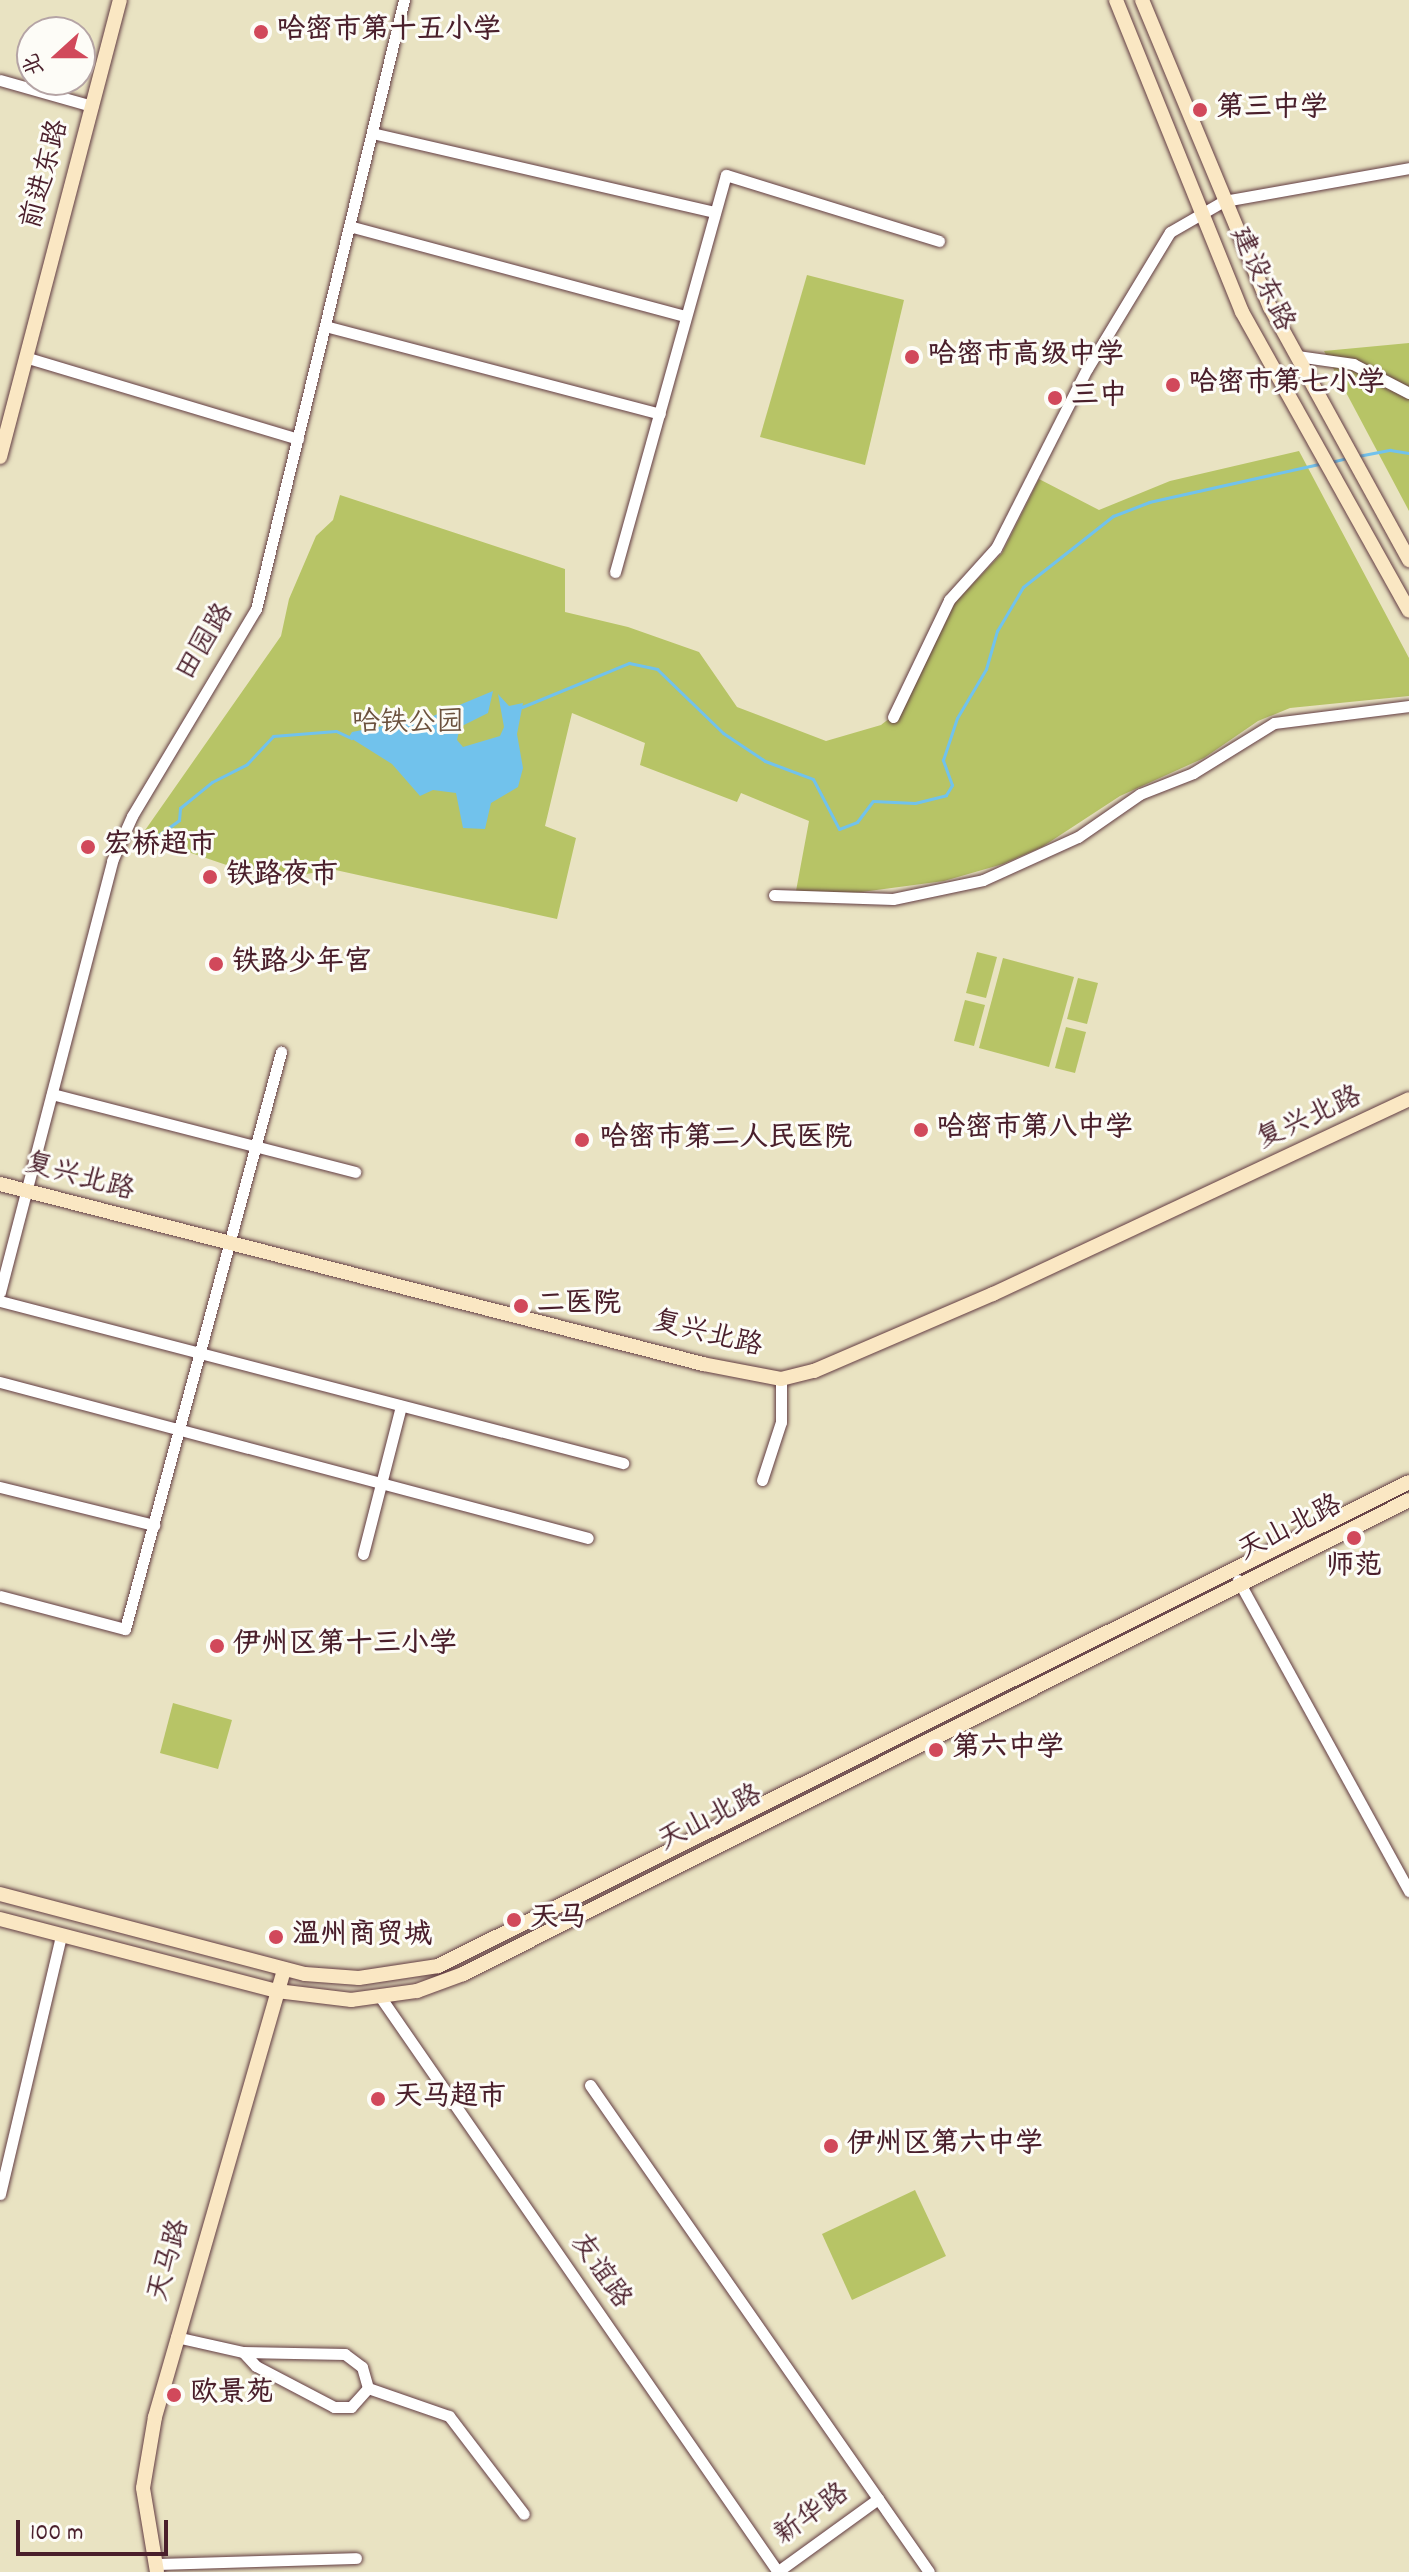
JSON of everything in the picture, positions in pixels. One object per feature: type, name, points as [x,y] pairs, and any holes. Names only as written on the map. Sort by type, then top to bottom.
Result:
[{"type":"main road","name":"前进东路","points":[[0,457],[5,419],[25,357],[120,0]]},
{"type":"main road","name":"建设东路","points":[[1116,0],[1198,212],[1242,312],[1303,416],[1409,611]]},
{"type":"main road","name":"建设东路","points":[[1142,0],[1224,201],[1297,356],[1409,560]]},
{"type":"main road","name":"复兴北路","points":[[0,1184],[715,1367],[781,1379],[814,1371],[993,1294],[1409,1099]]},
{"type":"main road","points":[[0,1894],[284,1969],[359,1978],[401,1976],[438,1966],[1409,1482]]},
{"type":"main road","name":"天山北路","points":[[0,1919],[277,1991],[351,2000],[381,1998],[463,1974],[1409,1500]]},
{"type":"main road","name":"天马路","points":[[156,2568],[143,2488],[176,2337],[284,1969]]},
{"type":"street","name":"田园路","points":[[0,1292],[112,861],[132,816],[256,609],[404,0]]},
{"type":"street","points":[[0,80],[92,106]]},
{"type":"street","points":[[372,133],[715,212]]},
{"type":"street","points":[[893,717],[949,600],[996,548],[1148,262],[1170,232],[1198,212],[1224,201],[1409,168]]},
{"type":"street","points":[[615,572],[726,175],[939,241]]},
{"type":"street","points":[[349,226],[685,316]]},
{"type":"street","points":[[325,326],[660,414]]},
{"type":"street","points":[[1297,356],[1353,364],[1409,393]]},
{"type":"street","points":[[25,357],[298,439]]},
{"type":"street","points":[[774,895],[893,899],[983,880],[1078,837],[1140,794],[1193,773],[1274,723],[1409,706]]},
{"type":"street","points":[[0,1596],[125,1629],[281,1052]]},
{"type":"street","points":[[52,1094],[355,1172]]},
{"type":"street","points":[[0,1301],[623,1463]]},
{"type":"street","points":[[762,1480],[781,1422],[781,1379]]},
{"type":"street","points":[[0,1382],[588,1538]]},
{"type":"street","points":[[363,1554],[401,1406]]},
{"type":"street","points":[[0,1487],[154,1525]]},
{"type":"street","points":[[1232,1570],[1409,1891]]},
{"type":"street","points":[[0,2194],[61,1935]]},
{"type":"street","name":"友谊路","points":[[381,1998],[778,2572]]},
{"type":"street","points":[[590,2085],[929,2572]]},
{"type":"street","points":[[176,2337],[243,2352],[345,2354],[362,2367],[368,2388]]},
{"type":"street","points":[[243,2352],[256,2366],[334,2407],[351,2407],[368,2388]]},
{"type":"street","points":[[368,2388],[449,2416],[524,2514]]},
{"type":"street","name":"新华路","points":[[778,2572],[878,2499]]},
{"type":"street","points":[[156,2568],[356,2558]]},
{"type":"green space","points":[[807,275],[904,300],[865,465],[760,437]]},
{"type":"green space","points":[[1409,343],[1409,511],[1324,351]]},
{"type":"green space","name":"哈铁公园","points":[[1299,451],[1409,658],[1409,696],[1290,708],[1258,721],[1204,758],[1120,796],[1042,847],[1003,864],[944,881],[854,893],[796,891],[809,821],[741,793],[737,802],[640,765],[645,743],[572,713],[545,826],[576,838],[557,919],[331,869],[274,881],[141,836],[281,636],[289,599],[316,536],[333,520],[340,495],[565,569],[565,612],[628,627],[699,652],[737,707],[826,741],[881,725],[904,707],[955,603],[1002,553],[1039,479],[1099,510],[1170,481]]},
{"type":"green space","points":[[977,952],[997,957],[986,998],[966,993]]},
{"type":"green space","points":[[1003,958],[1074,977],[1049,1067],[979,1048]]},
{"type":"green space","points":[[1078,978],[1098,983],[1087,1024],[1067,1019]]},
{"type":"green space","points":[[965,1000],[985,1005],[974,1046],[954,1041]]},
{"type":"green space","points":[[1066,1027],[1086,1032],[1075,1073],[1055,1068]]},
{"type":"green space","points":[[173,1703],[232,1720],[218,1769],[160,1753]]},
{"type":"green space","points":[[915,2190],[946,2256],[852,2300],[822,2234]]},
{"type":"water","points":[[493,691],[488,713],[460,727],[457,740],[463,747],[500,736],[504,727],[498,694],[509,706],[523,703],[517,734],[523,768],[518,787],[491,803],[485,829],[463,828],[456,793],[433,790],[420,796],[392,764],[349,737],[352,732],[433,716]]},
{"type":"waterway","points":[[1358,456],[1390,450],[1409,453]]},
{"type":"waterway","points":[[1331,462],[1347,458]]},
{"type":"waterway","points":[[522,707],[629,663],[657,669],[723,733],[765,761],[813,779],[839,829],[857,822],[873,801],[915,803],[946,795],[952,785],[943,760],[957,718],[986,669],[997,631],[1023,587],[1113,516],[1149,502],[1319,464]]},
{"type":"waterway","points":[[149,842],[179,820],[180,808],[212,782],[247,764],[273,736],[336,731],[351,738]]},
{"type":"place","name":"哈密市第十五小学","points":[[261,32]]},
{"type":"place","name":"第三中学","points":[[1200,110]]},
{"type":"place","name":"哈密市高级中学","points":[[912,357]]},
{"type":"place","name":"哈密市第七小学","points":[[1173,385]]},
{"type":"place","name":"三中","points":[[1055,398]]},
{"type":"place","name":"宏桥超市","points":[[88,847]]},
{"type":"place","name":"铁路夜市","points":[[210,877]]},
{"type":"place","name":"铁路少年宫","points":[[216,964]]},
{"type":"place","name":"哈密市第八中学","points":[[921,1130]]},
{"type":"place","name":"哈密市第二人民医院","points":[[582,1140]]},
{"type":"place","name":"二医院","points":[[521,1306]]},
{"type":"place","name":"师范","points":[[1354,1538]]},
{"type":"place","name":"伊州区第十三小学","points":[[217,1646]]},
{"type":"place","name":"第六中学","points":[[936,1750]]},
{"type":"place","name":"天马","points":[[514,1920]]},
{"type":"place","name":"温州商贸城","points":[[276,1937]]},
{"type":"place","name":"天马超市","points":[[378,2099]]},
{"type":"place","name":"伊州区第六中学","points":[[831,2146]]},
{"type":"place","name":"欧景苑","points":[[174,2395]]}]
